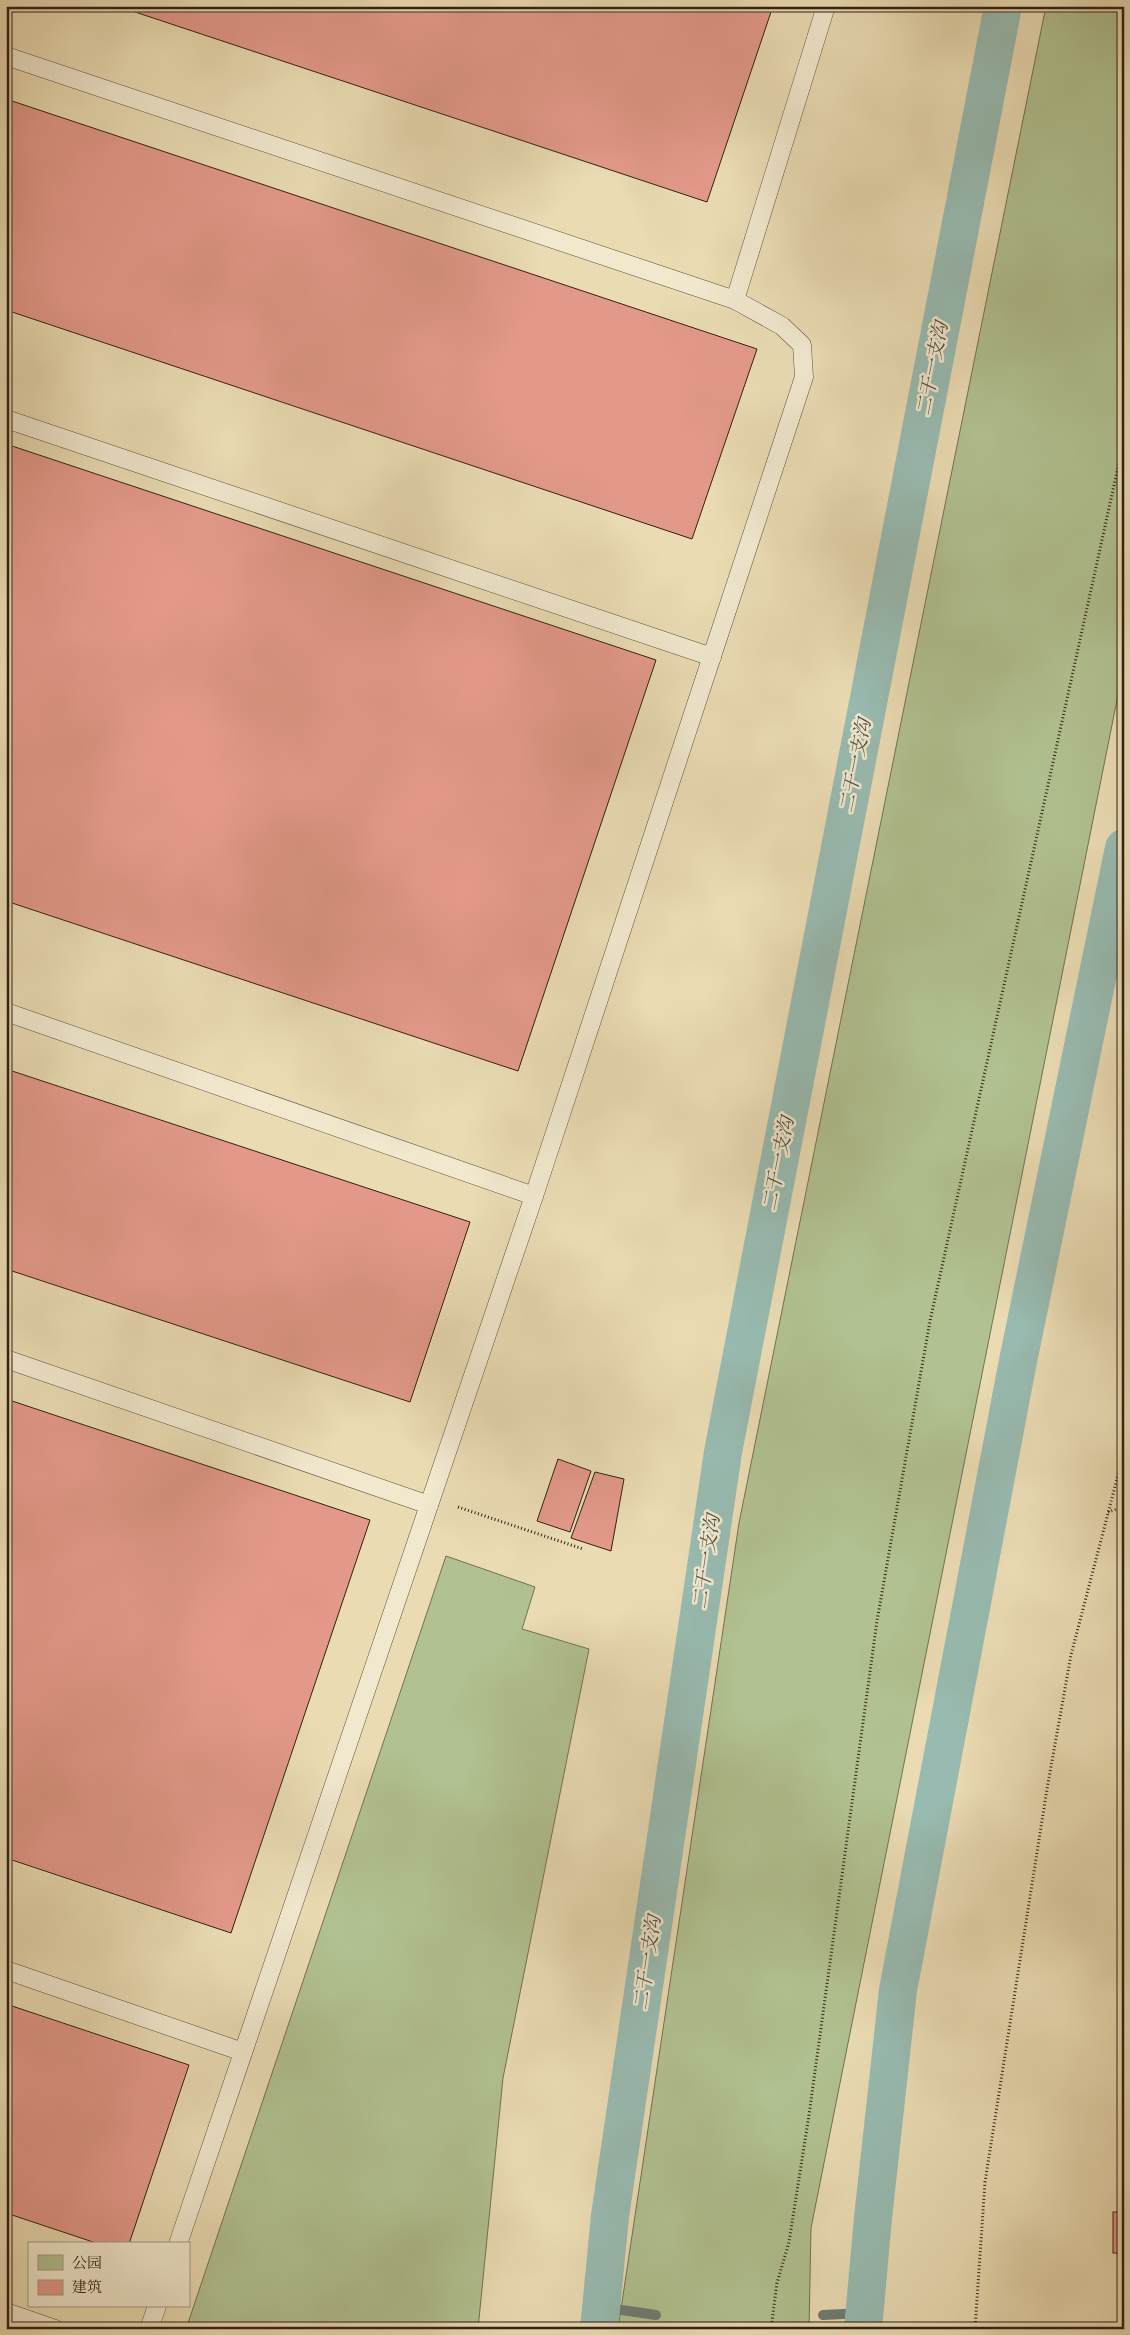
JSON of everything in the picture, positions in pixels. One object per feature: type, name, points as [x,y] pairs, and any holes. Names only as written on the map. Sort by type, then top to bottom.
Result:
[{"type":"lane","points":[[735,300],[826,6]]},
{"type":"lane","points":[[6,56],[735,300],[782,326],[802,345],[804,377],[712,657],[534,1196],[179,2242]]},
{"type":"lane","points":[[6,419],[712,657]]},
{"type":"lane","points":[[6,1012],[534,1196]]},
{"type":"lane","points":[[6,1360],[430,1502]]},
{"type":"lane","points":[[6,1970],[243,2052]]},
{"type":"lane","points":[[149,2329],[156,2308]]},
{"type":"lane","points":[[6,2312],[55,2329]]},
{"type":"path","points":[[771,2329],[777,2283],[790,2242],[810,2115],[876,1621],[930,1322],[1124,440]]},
{"type":"path","points":[[975,2329],[985,2182],[1020,1950],[1071,1655],[1124,1452]]},
{"type":"path","points":[[430,1502],[582,1549]]},
{"type":"path","points":[[1108,1512],[1124,1507]]},
{"type":"green space","points":[[1046,6],[1124,6],[1124,665],[811,2228],[809,2329],[618,2329],[739,1523]]},
{"type":"green space","points":[[446,1556],[535,1587],[522,1629],[589,1649],[503,2078],[478,2329],[186,2329]]},
{"type":"building","points":[[117,6],[773,6],[707,202]]},
{"type":"building","points":[[6,99],[757,349],[692,539],[6,310]]},
{"type":"building","points":[[6,444],[656,660],[518,1071],[6,901]]},
{"type":"building","points":[[6,1069],[470,1222],[410,1402],[6,1269]]},
{"type":"building","points":[[6,1399],[370,1520],[231,1933],[6,1858]]},
{"type":"building","points":[[558,1459],[591,1471],[570,1532],[537,1521]]},
{"type":"building","points":[[595,1472],[624,1479],[611,1551],[571,1538]]},
{"type":"building","points":[[6,2004],[189,2065],[130,2242],[93,2242],[6,2213]]},
{"type":"building","points":[[1113,2212],[1124,2212],[1124,2253],[1113,2253]]},
{"type":"waterway","name":"二干一支沟","points":[[599,2329],[610,2216],[723,1452],[1003,6]]},
{"type":"waterway","points":[[863,2329],[898,1990],[1018,1361],[1124,848]]},
{"type":"waterway","points":[[601,2307],[656,2315]]},
{"type":"waterway","points":[[823,2315],[865,2313]]}]
